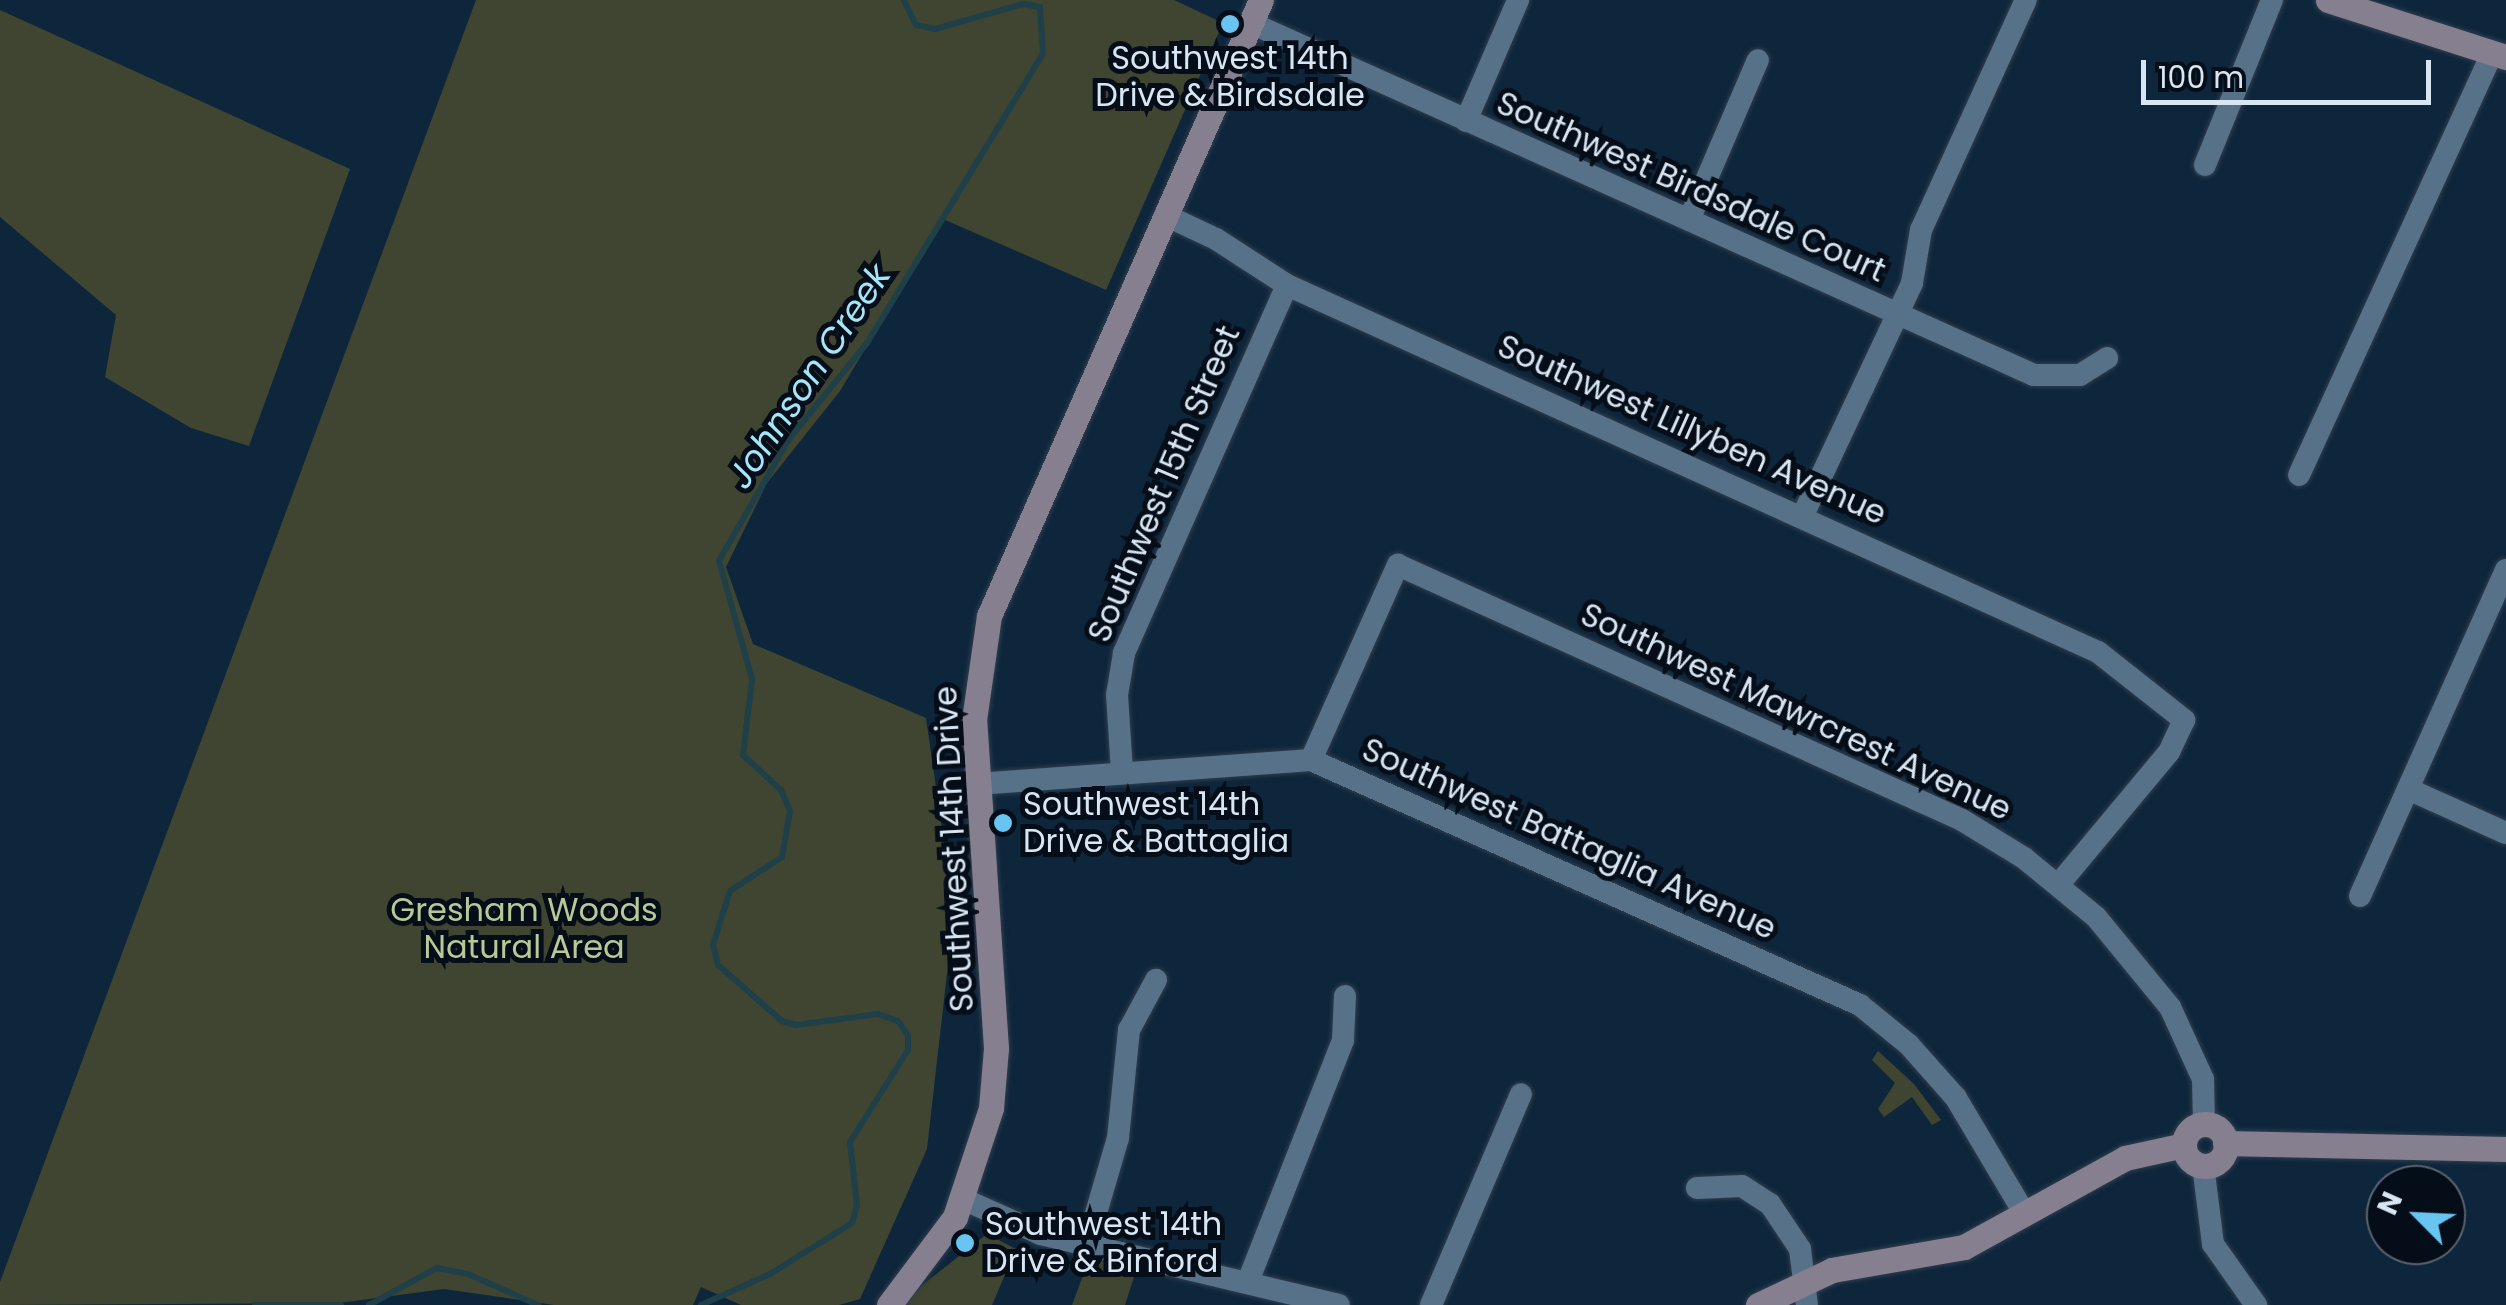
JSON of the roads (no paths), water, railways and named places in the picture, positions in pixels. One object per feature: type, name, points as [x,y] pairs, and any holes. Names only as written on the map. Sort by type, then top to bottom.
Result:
[{"type":"street","points":[[1466,120],[1518,0]]},
{"type":"street","points":[[1803,515],[1916,270],[1921,230],[2026,0]]},
{"type":"street","points":[[2205,165],[2272,0]]},
{"type":"street","points":[[2300,475],[2499,55],[2328,0]]},
{"type":"street","name":"Southwest Birdsdale Court","points":[[1256,12],[1466,120],[2034,376],[2080,375],[2106,358]]},
{"type":"street","name":"Southwest 14th Drive","points":[[889,1305],[933,1252],[963,1199],[985,1138],[995,1078],[975,694],[988,616],[1256,12]]},
{"type":"street","points":[[1690,220],[1758,60]]},
{"type":"street","name":"Southwest Lillyben Avenue","points":[[1165,215],[1216,239],[1286,285],[2075,639],[2184,720],[2169,752],[2059,884]]},
{"type":"street","name":"Southwest 15th Street","points":[[1122,772],[1117,695],[1124,654],[1286,285]]},
{"type":"street","name":"Southwest Mawrcrest Avenue","points":[[1311,760],[1398,565],[1962,820],[2059,884],[2132,956],[2170,1006],[2203,1079],[2204,1124]]},
{"type":"street","points":[[2360,896],[2506,570]]},
{"type":"street","name":"Southwest Battaglia Avenue","points":[[977,784],[1311,760],[1860,1005],[1909,1045],[1956,1098],[2025,1214]]},
{"type":"street","points":[[2408,790],[2506,834]]},
{"type":"street","points":[[1087,1244],[1118,1138],[1129,1030],[1156,980]]},
{"type":"street","points":[[1249,1280],[1343,1040],[1345,996]]},
{"type":"street","points":[[1431,1305],[1522,1094]]},
{"type":"street","points":[[2204,1124],[2218,1130],[2225,1144],[2219,1159],[2204,1165],[2190,1159],[2184,1145],[2190,1130],[2204,1124]]},
{"type":"street","points":[[2225,1144],[2506,1149]]},
{"type":"street","points":[[1758,1305],[1806,1292],[1832,1270],[1945,1254],[2125,1158],[2184,1145]]},
{"type":"street","points":[[2204,1165],[2213,1244],[2256,1305]]},
{"type":"street","points":[[1697,1188],[1742,1186],[1770,1204],[1800,1249],[1806,1292]]},
{"type":"street","points":[[963,1199],[1041,1234],[1249,1280],[1339,1305]]},
{"type":"waterway","name":"Johnson Creek","points":[[701,1305],[770,1274],[852,1223],[857,1206],[850,1142],[908,1050],[908,1035],[898,1021],[878,1014],[796,1025],[782,1021],[718,965],[713,945],[730,891],[782,857],[790,811],[781,790],[743,755],[752,679],[719,561],[789,439],[867,343],[1043,54],[1040,7],[1023,4],[935,29],[916,25],[904,0]]},
{"type":"waterway","name":"Johnson Creek","points":[[369,1305],[437,1268],[468,1274],[538,1305]]},
{"type":"waterway","name":"Johnson Creek","points":[[255,1305],[341,1305]]},
{"type":"place","name":"Southwest 14th Drive & Birdsdale","points":[[1230,24]]},
{"type":"place","name":"Southwest 14th Drive & Battaglia","points":[[1003,823]]},
{"type":"place","name":"Southwest 14th Drive & Binford","points":[[965,1243]]},
{"type":"park label","name":"Gresham Woods Natural Area","points":[[524,930]]}]
